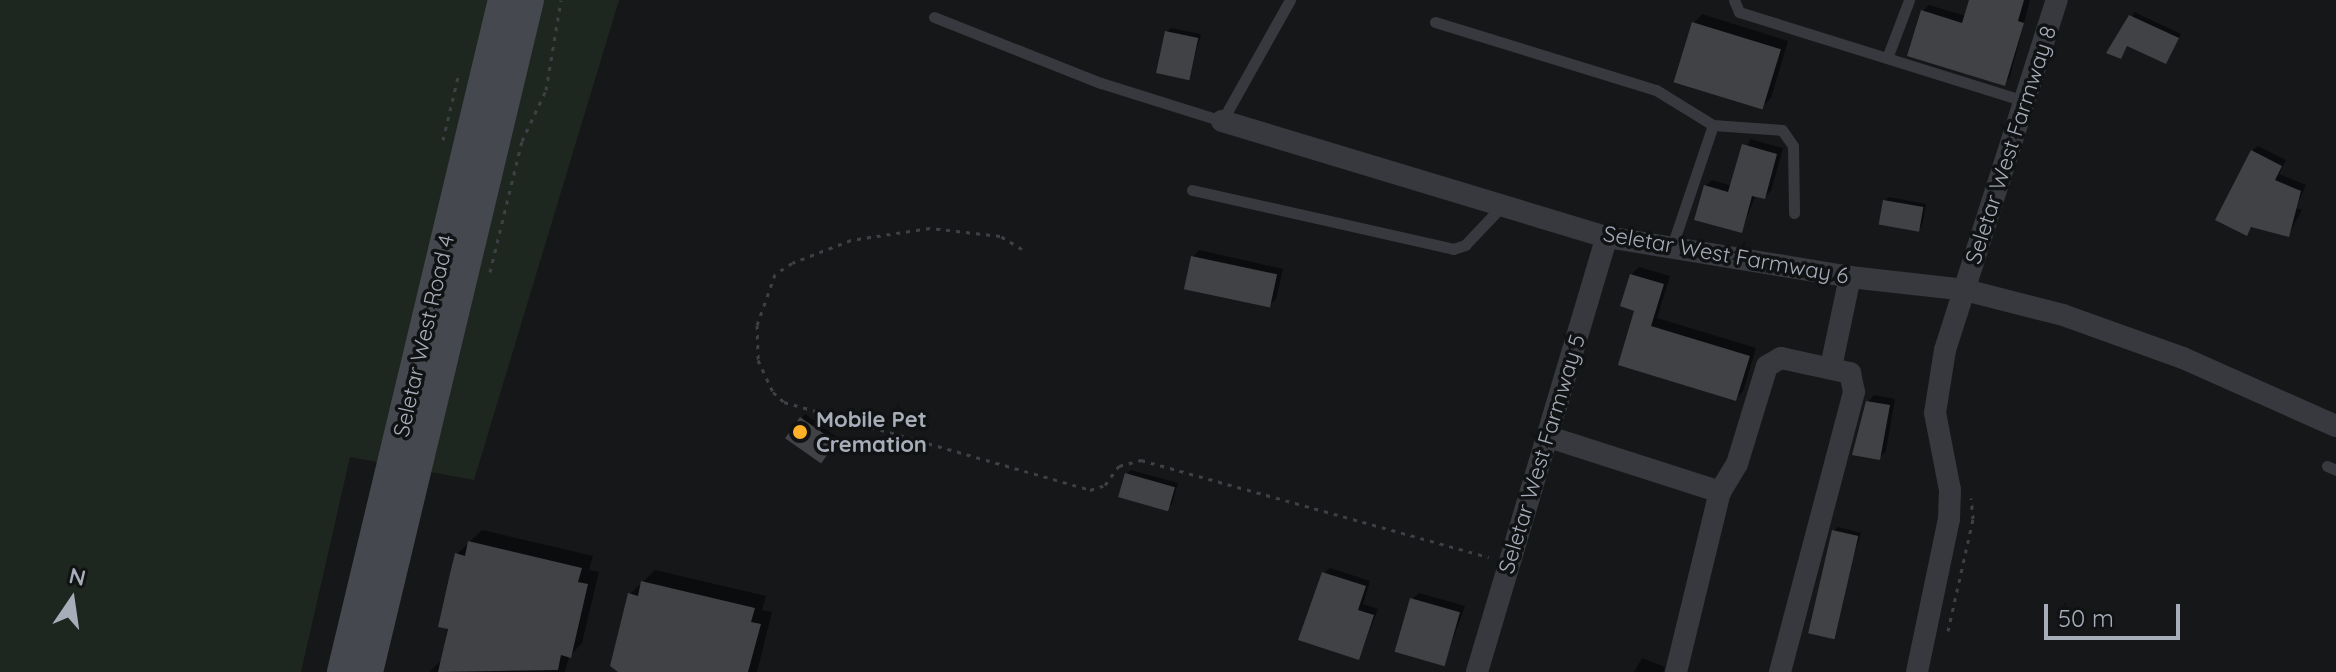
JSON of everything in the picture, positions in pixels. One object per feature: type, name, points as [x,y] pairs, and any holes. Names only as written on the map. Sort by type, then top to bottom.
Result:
[{"type":"main road","name":"Seletar West Road 4","points":[[343,672],[504,0]]},
{"type":"main road","name":"Seletar West Road 4","points":[[367,672],[528,0]]},
{"type":"street","name":"Seletar West Farmway 8","points":[[1917,672],[1949,519],[1950,490],[1935,413],[1945,350],[2057,0]]},
{"type":"street","name":"Seletar West Farmway 6","points":[[1222,121],[1607,237],[1671,250],[1850,277],[1965,290],[2063,315],[2183,358],[2336,426]]},
{"type":"street","name":"Seletar West Farmway 5","points":[[1477,672],[1607,237]]},
{"type":"street","points":[[1831,367],[1850,277]]},
{"type":"street","points":[[1676,672],[1720,492],[1737,464],[1767,366],[1781,358],[1850,373],[1854,392],[1780,672]]},
{"type":"street","points":[[1549,437],[1720,492]]},
{"type":"lane","points":[[1222,121],[1290,0]]},
{"type":"lane","points":[[1734,0],[1739,12],[2024,101]]},
{"type":"lane","points":[[1887,58],[1909,0]]},
{"type":"lane","name":"Seletar West Farmway 6","points":[[934,17],[1101,83],[1222,121]]},
{"type":"lane","points":[[1435,22],[1642,85],[1713,125],[1782,130],[1792,137],[1794,213]]},
{"type":"lane","points":[[1671,250],[1713,125]]},
{"type":"lane","points":[[1192,190],[1453,249],[1465,245],[1504,205]]},
{"type":"path","points":[[489,277],[522,141],[546,90],[561,0]]},
{"type":"path","points":[[1022,249],[1000,236],[930,228],[851,240],[792,263],[775,274],[757,325],[758,360],[773,392],[784,402],[1090,490],[1105,485],[1119,466],[1141,460],[1509,563]]},
{"type":"shaded area","points":[[0,0],[619,0],[474,480],[350,457],[301,672],[0,672]]},
{"type":"building","points":[[1969,0],[2024,0],[2018,21],[2024,23],[2005,86],[1907,56],[1921,10],[1962,23]]},
{"type":"building","points":[[2129,15],[2179,38],[2166,64],[2127,46],[2121,59],[2106,53]]},
{"type":"building","points":[[1692,22],[1781,49],[1763,109],[1674,82]]},
{"type":"building","points":[[1165,31],[1198,38],[1189,80],[1156,73]]},
{"type":"building","points":[[1742,144],[1777,154],[1765,199],[1752,196],[1742,233],[1694,220],[1704,185],[1728,192]]},
{"type":"building","points":[[2251,150],[2282,166],[2275,180],[2301,191],[2289,237],[2251,227],[2247,236],[2215,220]]},
{"type":"building","points":[[1883,200],[1923,207],[1919,232],[1879,225]]},
{"type":"building","points":[[1191,256],[1277,274],[1270,308],[1184,289]]},
{"type":"building","points":[[1630,274],[1664,284],[1651,326],[1750,356],[1736,401],[1618,365],[1634,311],[1620,306]]},
{"type":"building","points":[[1866,401],[1890,405],[1880,460],[1852,455]]},
{"type":"building","points":[[800,417],[836,442],[821,464],[785,438]]},
{"type":"building","points":[[1125,473],[1175,487],[1168,511],[1118,497]]},
{"type":"building","points":[[1832,530],[1858,536],[1834,639],[1808,633]]},
{"type":"building","points":[[468,541],[582,568],[578,582],[588,584],[571,658],[561,655],[558,670],[438,672],[448,629],[438,627],[449,578],[455,553],[465,556]]},
{"type":"building","points":[[1322,572],[1366,586],[1358,610],[1374,615],[1359,660],[1298,640]]},
{"type":"building","points":[[641,581],[755,608],[751,622],[761,624],[748,672],[618,672],[610,666],[628,593],[638,596]]},
{"type":"building","points":[[1410,598],[1460,612],[1445,666],[1395,652]]},
{"type":"place","name":"Mobile Pet Cremation","points":[[800,432]]}]
